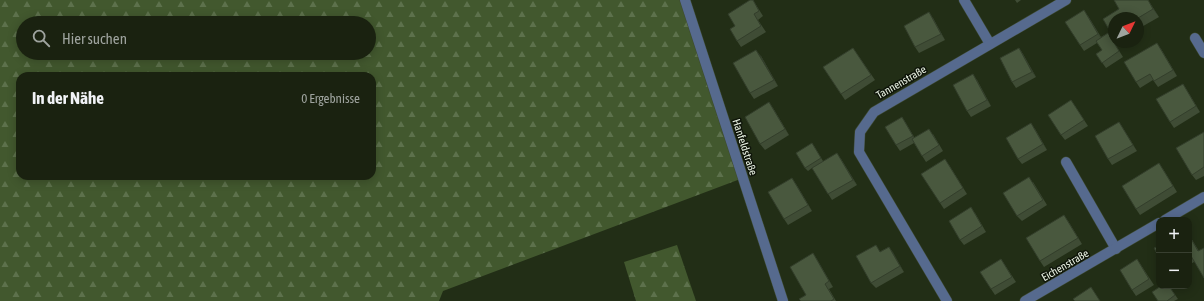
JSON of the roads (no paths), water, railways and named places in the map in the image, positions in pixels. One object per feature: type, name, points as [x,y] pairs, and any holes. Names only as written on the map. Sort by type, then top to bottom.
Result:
[{"type":"street","name":"Hanfeldstraße","points":[[685,0],[783,301]]},
{"type":"street","points":[[964,0],[990,44]]},
{"type":"street","name":"Tannenstraße","points":[[947,301],[859,152],[860,132],[874,112],[1066,0]]},
{"type":"street","points":[[1195,38],[1204,53]]},
{"type":"street","points":[[1066,162],[1116,249]]},
{"type":"street","points":[[1170,217],[1204,196]]},
{"type":"street","name":"Eichenstraße","points":[[1025,301],[1156,225]]}]
